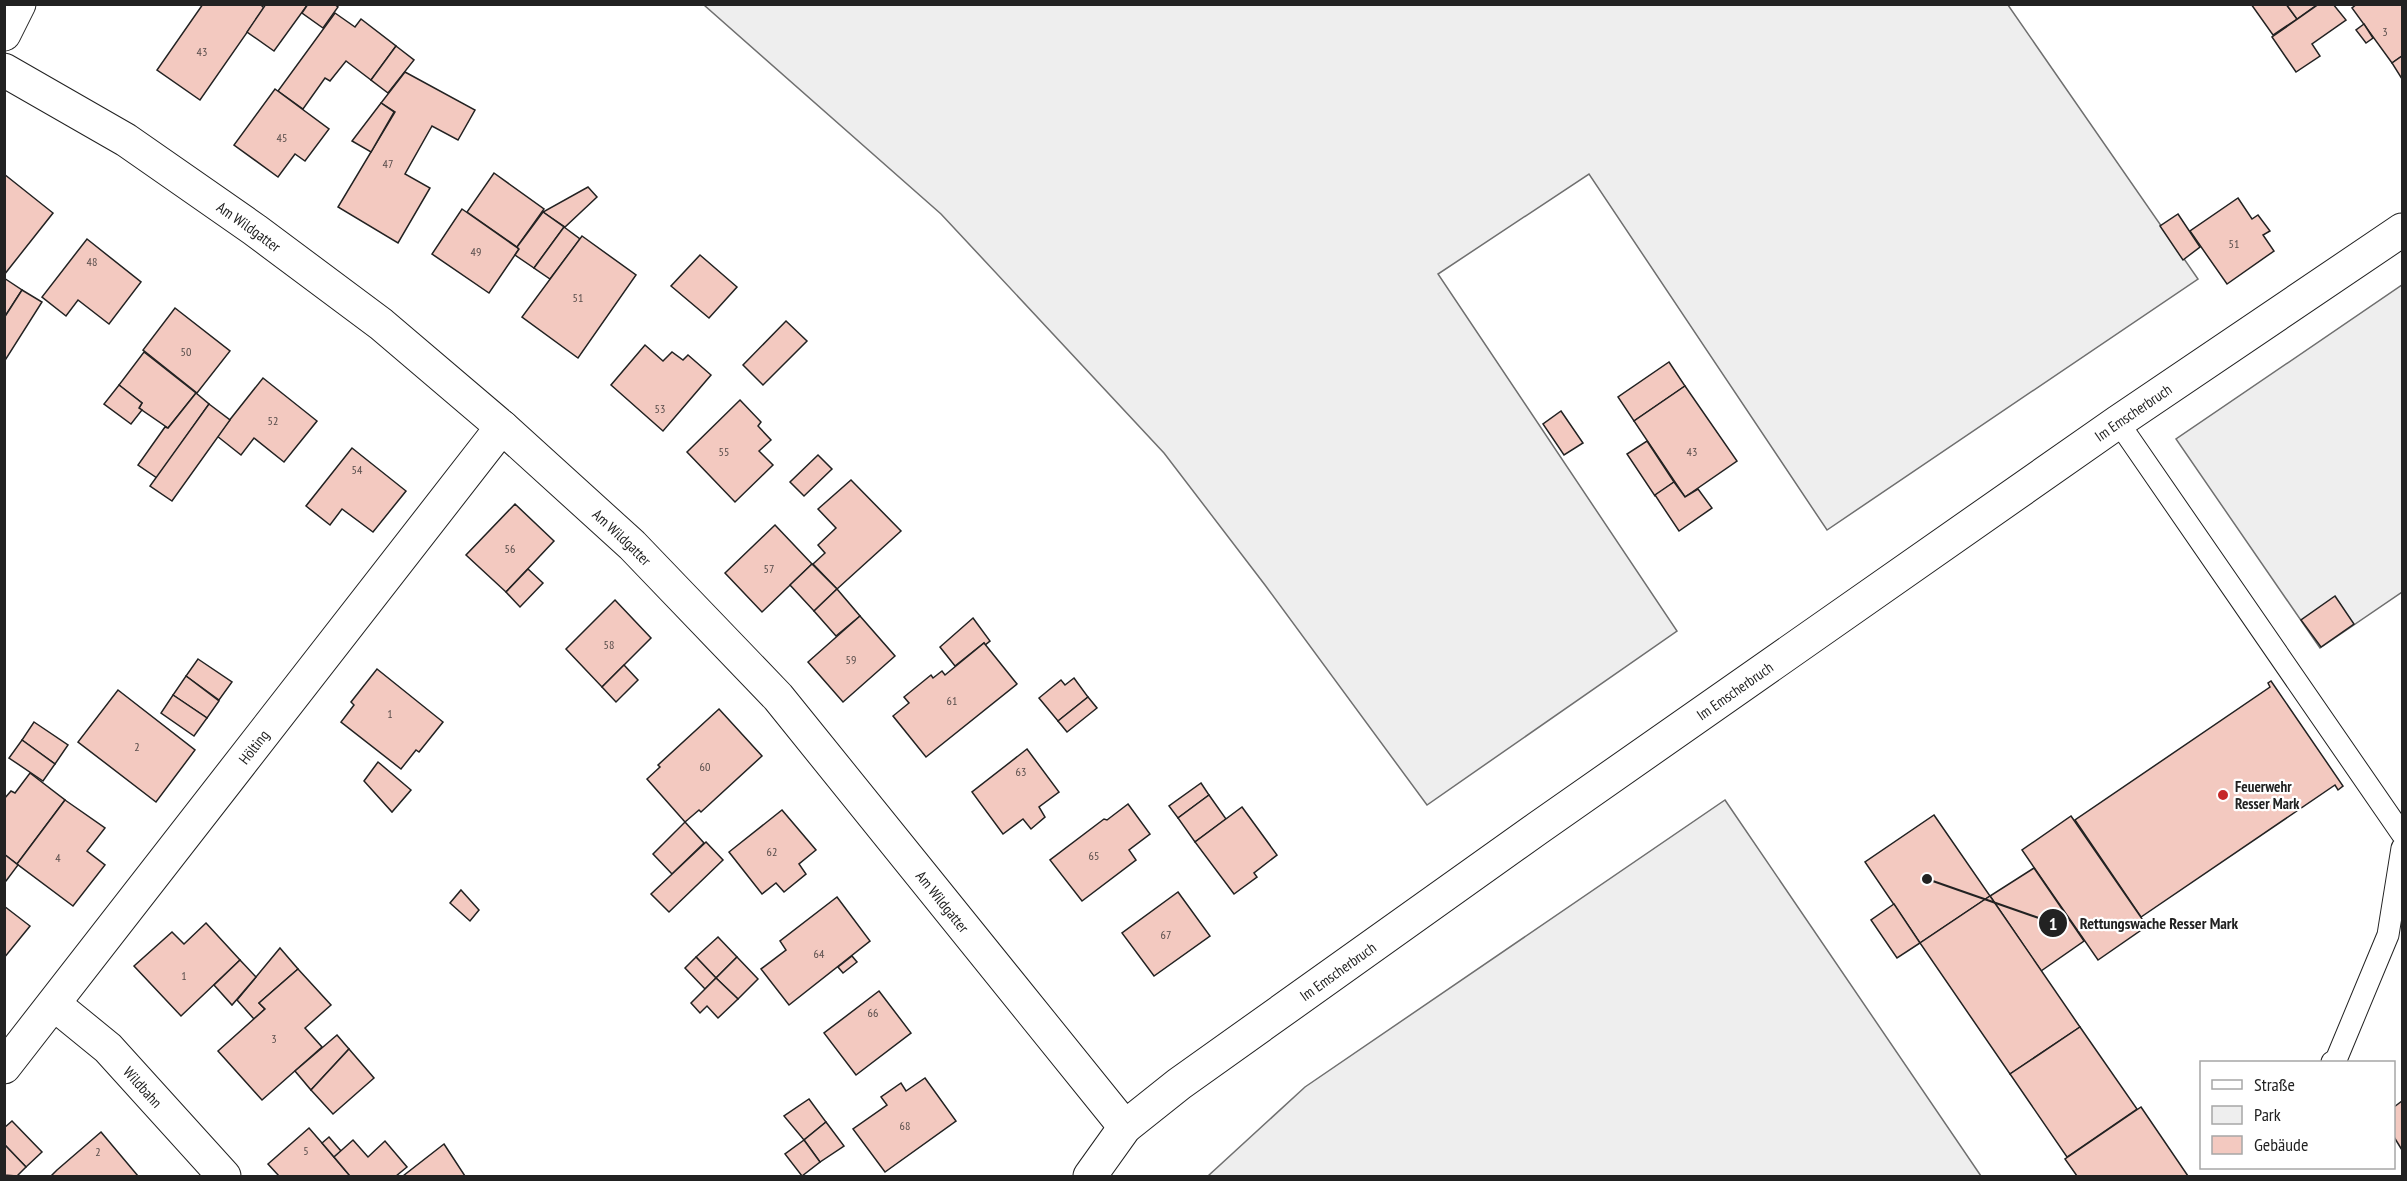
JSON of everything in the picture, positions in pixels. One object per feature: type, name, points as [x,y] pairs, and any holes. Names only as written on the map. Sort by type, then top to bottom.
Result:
[{"type":"street","points":[[4,34],[19,4]]},
{"type":"street","name":"Am Wildgatter","points":[[4,70],[126,140],[255,230],[381,324],[502,427],[632,545],[778,697],[1125,1127]]},
{"type":"street","name":"Im Emscherbruch","points":[[1090,1176],[1125,1127],[1179,1084],[1538,828],[2118,422],[2403,230]]},
{"type":"street","name":"Hölting","points":[[4,1067],[502,427]]},
{"type":"street","name":"Wildbahn","points":[[54,1004],[108,1048],[224,1176]]},
{"type":"lane","points":[[2118,422],[2403,834]]},
{"type":"lane","points":[[2334,1061],[2388,935],[2403,848]]},
{"type":"green space","points":[[704,5],[2008,5],[2198,279],[1827,530],[1589,174],[1438,274],[1677,631],[1427,805],[1265,585],[1164,453],[941,214]]},
{"type":"green space","points":[[2402,285],[2402,592],[2320,648],[2176,439]]},
{"type":"green space","points":[[1725,800],[1981,1176],[1208,1176],[1305,1087]]},
{"type":"building","points":[[203,4],[260,4],[264,8],[200,100],[157,70]]},
{"type":"building","points":[[266,4],[308,4],[274,51],[247,32]]},
{"type":"building","points":[[308,4],[334,4],[338,7],[323,28],[302,13]]},
{"type":"building","points":[[2251,4],[2286,4],[2297,19],[2273,35]]},
{"type":"building","points":[[2286,4],[2318,4],[2297,19]]},
{"type":"building","points":[[2319,4],[2333,4],[2346,20],[2312,44],[2320,56],[2296,72],[2272,37]]},
{"type":"building","points":[[2357,4],[2402,4],[2402,56],[2392,63],[2352,8]]},
{"type":"building","points":[[335,13],[355,27],[361,19],[396,46],[371,80],[346,61],[330,81],[325,78],[303,109],[278,91]]},
{"type":"building","points":[[2364,24],[2373,38],[2366,43],[2356,30]]},
{"type":"building","points":[[396,46],[414,60],[388,93],[371,80]]},
{"type":"building","points":[[2402,56],[2402,79],[2392,63]]},
{"type":"building","points":[[405,72],[475,110],[458,140],[432,126],[405,174],[430,188],[398,243],[338,207],[395,112],[381,103]]},
{"type":"building","points":[[275,89],[329,129],[305,161],[295,154],[278,177],[234,145]]},
{"type":"building","points":[[381,103],[394,112],[371,152],[352,141]]},
{"type":"building","points":[[494,173],[544,209],[517,247],[467,212]]},
{"type":"building","points":[[4,174],[53,213],[4,275]]},
{"type":"building","points":[[588,187],[597,197],[565,227],[543,212]]},
{"type":"building","points":[[2238,198],[2252,219],[2258,215],[2270,231],[2263,235],[2274,251],[2227,284],[2190,231]]},
{"type":"building","points":[[462,209],[519,249],[489,293],[432,254]]},
{"type":"building","points":[[543,212],[564,227],[534,268],[515,255],[519,249],[517,247]]},
{"type":"building","points":[[2178,214],[2200,247],[2183,260],[2160,226]]},
{"type":"building","points":[[564,227],[580,239],[550,279],[534,268]]},
{"type":"building","points":[[582,236],[636,275],[578,358],[522,317]]},
{"type":"building","points":[[87,239],[141,282],[109,324],[78,300],[66,316],[42,297]]},
{"type":"building","points":[[700,255],[737,287],[709,318],[671,286]]},
{"type":"building","points":[[4,278],[22,290],[4,318]]},
{"type":"building","points":[[22,290],[42,302],[4,362],[4,318]]},
{"type":"building","points":[[175,308],[230,351],[197,393],[143,350]]},
{"type":"building","points":[[786,321],[807,341],[763,385],[743,365]]},
{"type":"building","points":[[645,345],[663,361],[672,352],[683,360],[688,355],[711,375],[663,431],[611,385]]},
{"type":"building","points":[[144,352],[196,393],[168,428],[139,408],[142,403],[119,385]]},
{"type":"building","points":[[1669,362],[1685,386],[1634,421],[1618,397]]},
{"type":"building","points":[[263,378],[317,421],[284,462],[254,438],[241,455],[217,436]]},
{"type":"building","points":[[119,385],[142,403],[139,408],[142,410],[131,424],[104,404]]},
{"type":"building","points":[[1685,386],[1737,461],[1685,497],[1634,421]]},
{"type":"building","points":[[196,393],[209,404],[157,478],[138,465],[165,427],[168,428]]},
{"type":"building","points":[[740,400],[761,422],[758,426],[771,440],[759,451],[773,465],[735,502],[687,452]]},
{"type":"building","points":[[209,404],[230,420],[172,501],[150,486]]},
{"type":"building","points":[[1561,411],[1583,443],[1564,455],[1543,424]]},
{"type":"building","points":[[1647,441],[1674,482],[1655,496],[1627,454]]},
{"type":"building","points":[[352,448],[406,491],[373,532],[342,509],[330,525],[306,506]]},
{"type":"building","points":[[818,455],[832,469],[804,496],[790,482]]},
{"type":"building","points":[[851,480],[901,531],[837,589],[813,564],[825,553],[818,545],[836,528],[818,509]]},
{"type":"building","points":[[1674,482],[1685,497],[1698,489],[1712,508],[1679,531],[1655,495]]},
{"type":"building","points":[[515,504],[554,541],[506,592],[466,555]]},
{"type":"building","points":[[775,525],[812,564],[762,612],[725,573]]},
{"type":"building","points":[[812,564],[837,589],[814,611],[790,585]]},
{"type":"building","points":[[528,569],[543,583],[520,607],[506,592]]},
{"type":"building","points":[[837,589],[860,616],[836,636],[814,611]]},
{"type":"building","points":[[2335,596],[2354,624],[2321,647],[2301,620]]},
{"type":"building","points":[[615,600],[651,638],[602,687],[566,649]]},
{"type":"building","points":[[860,616],[895,656],[843,702],[808,662]]},
{"type":"building","points":[[973,618],[990,641],[985,645],[984,643],[955,666],[940,647]]},
{"type":"building","points":[[984,643],[1017,684],[926,757],[893,716],[909,703],[904,697],[931,675],[933,678],[942,671],[945,675]]},
{"type":"building","points":[[198,659],[232,682],[219,700],[186,676]]},
{"type":"building","points":[[624,665],[638,680],[616,702],[602,687]]},
{"type":"building","points":[[377,669],[443,722],[419,752],[416,750],[401,769],[341,722],[354,705],[351,702]]},
{"type":"building","points":[[186,676],[219,701],[207,718],[173,695]]},
{"type":"building","points":[[1074,678],[1088,697],[1058,721],[1039,698],[1061,680],[1065,685]]},
{"type":"building","points":[[2271,681],[2343,786],[2338,790],[2335,785],[2141,917],[2075,820],[2270,687],[2268,683]]},
{"type":"building","points":[[118,690],[195,750],[156,802],[78,742]]},
{"type":"building","points":[[173,695],[207,718],[194,736],[161,713]]},
{"type":"building","points":[[1088,697],[1097,708],[1067,732],[1058,721]]},
{"type":"building","points":[[719,709],[762,756],[701,812],[699,810],[685,822],[647,779],[660,767],[658,765]]},
{"type":"building","points":[[34,722],[68,745],[55,764],[22,740]]},
{"type":"building","points":[[22,740],[55,764],[43,781],[9,758]]},
{"type":"building","points":[[1027,749],[1059,792],[1039,807],[1045,817],[1031,829],[1023,819],[1003,834],[972,792]]},
{"type":"building","points":[[378,762],[411,790],[392,812],[364,781]]},
{"type":"building","points":[[30,773],[65,800],[17,864],[4,854],[4,799],[11,791],[15,793]]},
{"type":"building","points":[[1201,783],[1209,795],[1178,818],[1169,806]]},
{"type":"building","points":[[1209,795],[1226,819],[1195,842],[1178,818]]},
{"type":"building","points":[[65,800],[105,828],[87,851],[105,865],[73,906],[17,864]]},
{"type":"building","points":[[1128,804],[1150,834],[1129,850],[1136,860],[1082,901],[1050,860],[1104,819],[1107,820]]},
{"type":"building","points":[[1242,807],[1277,855],[1254,873],[1257,877],[1234,894],[1195,842]]},
{"type":"building","points":[[782,810],[816,850],[799,864],[806,874],[784,892],[776,883],[762,894],[729,852]]},
{"type":"building","points":[[1934,815],[1990,896],[1920,943],[1865,862]]},
{"type":"building","points":[[2071,816],[2147,926],[2098,960],[2022,850]]},
{"type":"building","points":[[685,822],[704,843],[672,874],[653,854]]},
{"type":"building","points":[[706,842],[723,860],[669,912],[651,894]]},
{"type":"building","points":[[4,854],[18,865],[6,881],[4,881]]},
{"type":"building","points":[[2034,868],[2084,941],[2041,971],[1990,896]]},
{"type":"building","points":[[461,890],[479,910],[470,921],[450,903]]},
{"type":"building","points":[[1178,892],[1210,936],[1154,976],[1122,933]]},
{"type":"building","points":[[1990,896],[2080,1027],[2010,1074],[1920,943]]},
{"type":"building","points":[[837,897],[870,941],[789,1005],[761,969],[786,950],[780,941]]},
{"type":"building","points":[[1894,904],[1920,943],[1897,958],[1871,920]]},
{"type":"building","points":[[4,906],[30,926],[4,958]]},
{"type":"building","points":[[206,923],[240,960],[181,1016],[134,966],[172,932],[184,944]]},
{"type":"building","points":[[718,937],[737,957],[716,978],[696,957]]},
{"type":"building","points":[[280,948],[298,969],[259,1003],[265,1009],[254,1019],[237,1000]]},
{"type":"building","points":[[852,956],[857,962],[843,973],[838,967]]},
{"type":"building","points":[[696,957],[716,978],[705,989],[685,968]]},
{"type":"building","points":[[737,957],[758,979],[738,999],[716,978]]},
{"type":"building","points":[[240,960],[256,977],[232,1005],[214,985]]},
{"type":"building","points":[[298,969],[331,1005],[305,1028],[322,1047],[262,1100],[218,1051],[265,1009],[259,1003]]},
{"type":"building","points":[[716,978],[738,999],[718,1018],[707,1006],[700,1013],[691,1003]]},
{"type":"building","points":[[879,991],[911,1033],[856,1075],[824,1033]]},
{"type":"building","points":[[2080,1027],[2137,1109],[2067,1157],[2010,1074]]},
{"type":"building","points":[[337,1035],[349,1049],[311,1090],[295,1071]]},
{"type":"building","points":[[349,1049],[374,1078],[333,1114],[311,1090]]},
{"type":"building","points":[[925,1078],[956,1121],[885,1172],[853,1129],[887,1105],[881,1097],[901,1083],[906,1091]]},
{"type":"building","points":[[809,1099],[826,1122],[804,1140],[784,1116]]},
{"type":"building","points":[[2402,1101],[2402,1150],[2395,1139],[2395,1106]]},
{"type":"building","points":[[2141,1107],[2188,1176],[2077,1176],[2065,1159]]},
{"type":"building","points":[[12,1121],[42,1152],[26,1167],[4,1144],[4,1128]]},
{"type":"building","points":[[826,1122],[844,1146],[820,1162],[804,1140]]},
{"type":"building","points":[[309,1128],[350,1176],[279,1176],[268,1164]]},
{"type":"building","points":[[101,1132],[138,1176],[51,1176],[57,1170]]},
{"type":"building","points":[[329,1137],[341,1151],[334,1157],[322,1143]]},
{"type":"building","points":[[353,1140],[368,1157],[385,1141],[407,1167],[396,1176],[350,1176],[334,1157]]},
{"type":"building","points":[[804,1140],[820,1162],[802,1176],[785,1154]]},
{"type":"building","points":[[4,1144],[26,1167],[17,1176],[4,1175]]},
{"type":"building","points":[[444,1144],[465,1176],[403,1176]]},
{"type":"place","name":"Feuerwehr Resser Mark","points":[[2223,795]]},
{"type":"place","name":"Rettungswache Resser Mark","points":[[1927,879]]}]
